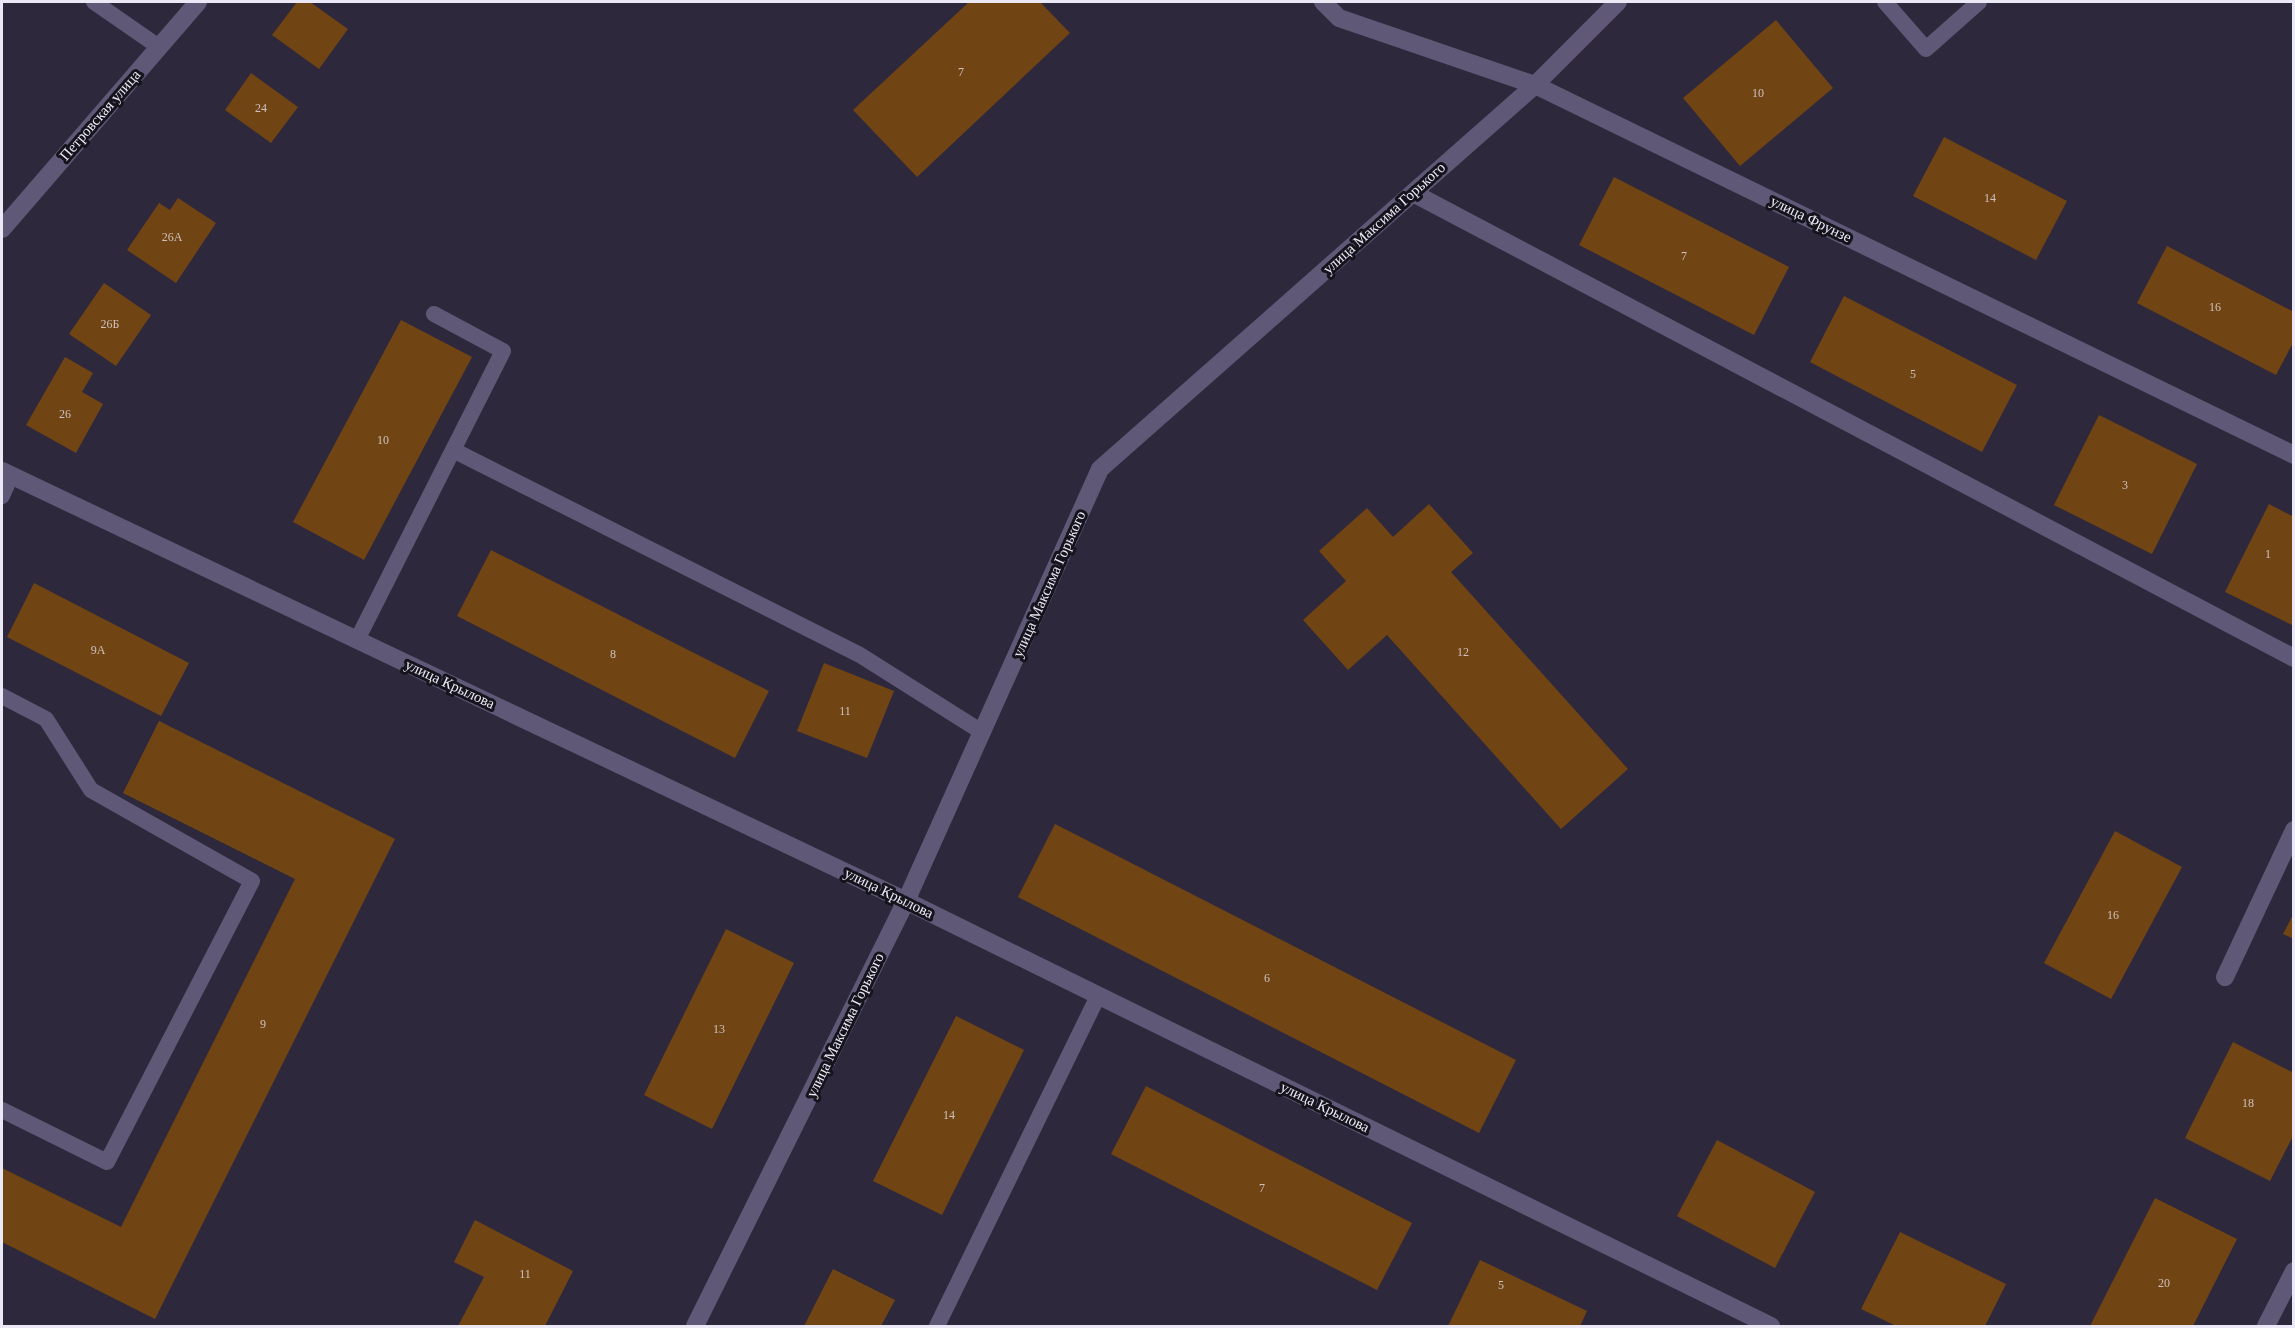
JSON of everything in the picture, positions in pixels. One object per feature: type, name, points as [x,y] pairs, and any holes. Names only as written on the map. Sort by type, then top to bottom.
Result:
[{"type":"street","name":"Петровская улица","points":[[2,229],[198,2]]},
{"type":"street","name":"улица Фрунзе","points":[[1323,2],[1339,18],[1535,85],[2294,455]]},
{"type":"street","name":"улица Максима Горького","points":[[694,1326],[906,901],[1100,469],[1535,85],[1618,2]]},
{"type":"street","points":[[1413,193],[2294,658]]},
{"type":"street","name":"улица Крылова","points":[[6,473],[906,901],[1771,1326]]},
{"type":"street","points":[[2225,977],[2294,830]]},
{"type":"street","points":[[2266,1326],[2294,1271]]},
{"type":"lane","points":[[94,2],[159,47]]},
{"type":"lane","points":[[1885,2],[1926,49],[1979,2]]},
{"type":"lane","points":[[357,640],[503,351],[434,314]]},
{"type":"lane","points":[[453,450],[860,655],[982,732]]},
{"type":"lane","points":[[2,496],[6,473]]},
{"type":"lane","points":[[2,696],[46,719],[91,790],[252,880],[107,1162],[2,1110]]},
{"type":"lane","points":[[937,1326],[1098,996]]},
{"type":"building","points":[[297,2],[310,2],[348,29],[319,69],[272,35]]},
{"type":"building","points":[[969,2],[1040,2],[1070,33],[917,177],[853,110]]},
{"type":"building","points":[[1776,20],[1833,88],[1740,166],[1683,98]]},
{"type":"building","points":[[251,73],[298,107],[271,143],[225,110]]},
{"type":"building","points":[[1944,137],[2067,201],[2036,260],[1913,196]]},
{"type":"building","points":[[1614,177],[1789,267],[1754,335],[1579,245]]},
{"type":"building","points":[[178,198],[216,223],[176,283],[127,250],[159,203],[170,210]]},
{"type":"building","points":[[2167,246],[2294,312],[2294,341],[2276,375],[2137,303]]},
{"type":"building","points":[[104,283],[151,315],[116,366],[69,334]]},
{"type":"building","points":[[1844,296],[2017,385],[1982,452],[1810,362]]},
{"type":"building","points":[[401,320],[472,357],[364,560],[293,522]]},
{"type":"building","points":[[65,357],[93,373],[82,392],[103,404],[76,453],[26,425]]},
{"type":"building","points":[[2099,415],[2197,464],[2152,554],[2054,505]]},
{"type":"building","points":[[1429,504],[1473,553],[1451,572],[1628,769],[1561,829],[1387,635],[1348,670],[1303,620],[1346,581],[1319,551],[1367,508],[1393,537]]},
{"type":"building","points":[[2269,504],[2294,517],[2294,626],[2225,592]]},
{"type":"building","points":[[491,550],[769,691],[735,758],[457,616]]},
{"type":"building","points":[[34,583],[189,663],[161,716],[7,637]]},
{"type":"building","points":[[824,663],[894,691],[867,758],[797,731]]},
{"type":"building","points":[[159,721],[395,839],[155,1319],[2,1242],[2,1168],[121,1227],[295,879],[123,793]]},
{"type":"building","points":[[1055,824],[1516,1060],[1479,1133],[1018,897]]},
{"type":"building","points":[[2115,831],[2182,867],[2111,999],[2044,963]]},
{"type":"building","points":[[2294,913],[2294,939],[2283,934]]},
{"type":"building","points":[[726,929],[794,963],[712,1129],[644,1095]]},
{"type":"building","points":[[956,1016],[1024,1050],[942,1215],[873,1181]]},
{"type":"building","points":[[2233,1042],[2294,1073],[2294,1134],[2270,1181],[2185,1138]]},
{"type":"building","points":[[1146,1086],[1412,1223],[1377,1290],[1111,1154]]},
{"type":"building","points":[[1717,1140],[1815,1192],[1775,1268],[1677,1216]]},
{"type":"building","points":[[2155,1198],[2237,1239],[2193,1326],[2090,1326]]},
{"type":"building","points":[[475,1220],[573,1271],[545,1326],[458,1326],[484,1277],[454,1262]]},
{"type":"building","points":[[1900,1232],[2006,1284],[1985,1326],[1896,1326],[1861,1309]]},
{"type":"building","points":[[1480,1260],[1587,1311],[1580,1326],[1448,1326]]},
{"type":"building","points":[[833,1269],[895,1300],[881,1326],[804,1326]]}]
